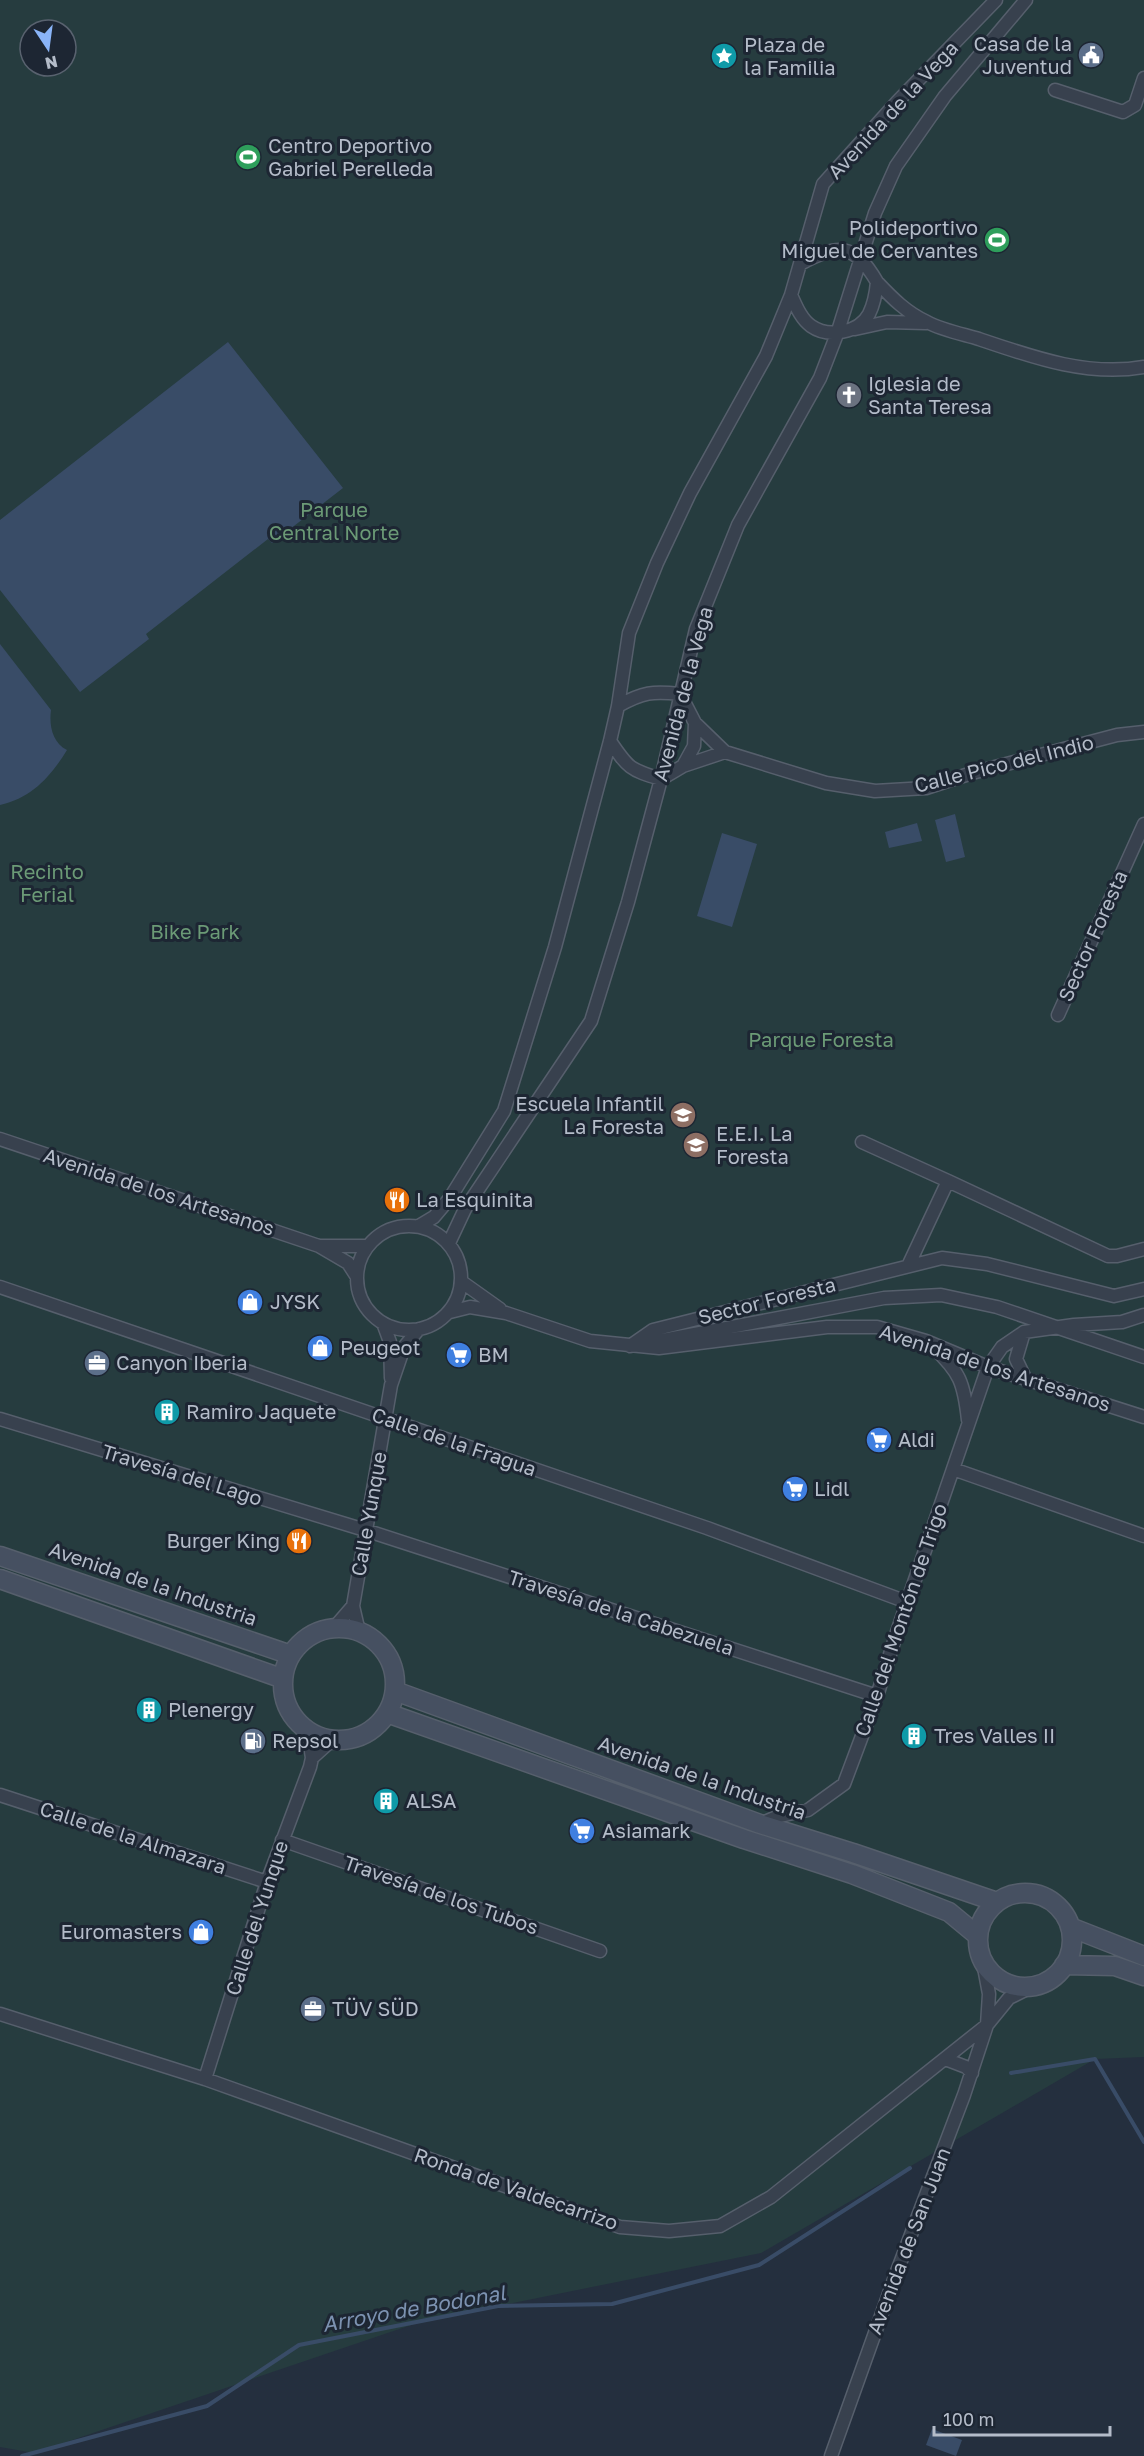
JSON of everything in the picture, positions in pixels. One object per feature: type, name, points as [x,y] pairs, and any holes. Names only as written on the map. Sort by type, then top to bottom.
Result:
[{"type":"street","name":"Avenida de la Vega","points":[[419,1226],[434,1217],[450,1197],[504,1111],[555,947],[610,741],[618,706],[629,633],[657,562],[690,493],[766,356],[791,295],[824,184],[897,102],[996,0]]},
{"type":"street","name":"Avenida de la Vega","points":[[449,1243],[465,1209],[591,1021],[628,902],[661,779],[696,629],[738,525],[819,378],[837,334],[875,213],[896,166],[945,96],[1026,0]]},
{"type":"street","points":[[1054,90],[1123,112],[1135,105],[1144,78]]},
{"type":"street","points":[[800,264],[822,252],[841,249],[861,258],[877,282],[895,302],[927,323]]},
{"type":"street","points":[[837,334],[860,324],[868,316],[877,282]]},
{"type":"street","points":[[791,295],[800,314],[812,327],[837,334],[886,322],[927,323],[1060,364],[1099,369],[1144,367]]},
{"type":"street","points":[[618,706],[636,696],[655,691],[680,694]]},
{"type":"street","name":"Calle Pico del Indio","points":[[680,694],[695,723],[725,752],[826,783],[874,791],[926,788],[972,773],[1117,735],[1144,732]]},
{"type":"street","points":[[683,766],[694,746],[695,723]]},
{"type":"street","points":[[610,741],[621,758],[635,772],[661,779],[683,766],[725,752]]},
{"type":"street","name":"Sector Foresta","points":[[1058,1015],[1144,824]]},
{"type":"street","name":"Avenida de los Artesanos","points":[[0,1139],[319,1246],[348,1263],[357,1277]]},
{"type":"street","points":[[862,1142],[1108,1256],[1144,1249]]},
{"type":"street","points":[[909,1264],[948,1181]]},
{"type":"street","points":[[405,1225],[419,1226],[440,1235],[449,1243],[459,1261],[462,1282],[458,1298],[450,1312],[436,1323],[419,1329],[394,1328],[383,1323],[363,1303],[358,1291],[358,1266],[367,1246],[377,1236],[405,1225]]},
{"type":"street","name":"Avenida de los Artesanos","points":[[319,1246],[367,1246]]},
{"type":"street","name":"Sector Foresta","points":[[630,1346],[653,1330],[909,1264],[942,1258],[969,1260],[1114,1296],[1144,1289]]},
{"type":"street","name":"Avenida de los Artesanos","points":[[462,1282],[506,1313]]},
{"type":"street","name":"Calle de la Fragua","points":[[0,1287],[707,1528],[907,1602]]},
{"type":"street","name":"Avenida de los Artesanos","points":[[630,1346],[884,1298],[941,1295],[997,1307],[1144,1357]]},
{"type":"street","name":"Avenida de los Artesanos","points":[[450,1312],[470,1307],[506,1313],[590,1341],[659,1348],[842,1326],[877,1327],[926,1341],[1026,1380],[1144,1417]]},
{"type":"street","points":[[988,1367],[1002,1347],[1024,1332],[1054,1327],[1122,1322],[1144,1316]]},
{"type":"street","name":"Calle Yunque","points":[[383,1323],[390,1342],[392,1385]]},
{"type":"street","name":"Calle Yunque","points":[[359,1632],[353,1606],[392,1385],[404,1347],[419,1329]]},
{"type":"street","points":[[1024,1332],[1016,1359],[1026,1380]]},
{"type":"street","points":[[926,1341],[953,1365],[965,1392],[969,1424]]},
{"type":"street","name":"Calle del Montón de Trigo","points":[[760,1824],[779,1816],[808,1810],[844,1784],[877,1696],[988,1367]]},
{"type":"street","name":"Travesía del Lago","points":[[0,1419],[365,1530]]},
{"type":"street","points":[[953,1469],[1144,1536]]},
{"type":"street","name":"Travesía de la Cabezuela","points":[[365,1530],[877,1696]]},
{"type":"street","name":"Avenida de la Industria","points":[[0,1556],[291,1655]]},
{"type":"street","points":[[0,1580],[230,1659],[283,1681]]},
{"type":"street","points":[[334,1628],[353,1606]]},
{"type":"street","points":[[334,1628],[359,1632],[375,1641],[387,1655],[394,1672],[395,1691],[387,1713],[377,1725],[363,1735],[348,1740],[332,1740],[308,1731],[294,1718],[285,1701],[283,1681],[285,1668],[291,1655],[302,1641],[317,1632],[334,1628]]},
{"type":"street","name":"Avenida de la Industria","points":[[395,1691],[760,1824],[997,1902]]},
{"type":"street","points":[[387,1713],[744,1839],[852,1874],[949,1912],[978,1936]]},
{"type":"street","name":"Calle del Yunque","points":[[308,1731],[312,1758]]},
{"type":"street","name":"Calle del Yunque","points":[[205,2079],[267,1882],[312,1758],[332,1740]]},
{"type":"street","name":"Calle de la Almazara","points":[[0,1795],[267,1882]]},
{"type":"street","name":"Travesía de los Tubos","points":[[282,1840],[600,1951]]},
{"type":"street","points":[[983,1962],[992,1974],[1005,1982],[1020,1986],[1035,1985],[1046,1981],[1064,1965],[1070,1953],[1072,1940],[1070,1927],[1059,1908],[1041,1896],[1018,1893],[997,1902],[987,1911],[978,1936],[979,1949],[990,1994],[987,2025]]},
{"type":"street","points":[[1070,1927],[1144,1956]]},
{"type":"street","points":[[1064,1965],[1115,1966],[1144,1976]]},
{"type":"street","name":"Ronda de Valdecarrizo","points":[[0,2014],[205,2079],[620,2227],[669,2231],[720,2226],[771,2197],[987,2025],[1009,1998],[1035,1985]]},
{"type":"street","name":"Avenida de San Juan","points":[[831,2456],[896,2274],[964,2096],[987,2025]]},
{"type":"street","points":[[945,2059],[966,2067],[972,2073]]},
{"type":"green space","points":[[0,0],[1144,0],[1144,2057],[1095,2059],[761,2253],[423,2321],[34,2453],[0,2447]]},
{"type":"water","points":[[228,342],[343,488],[272,543],[268,539],[146,634],[149,639],[80,692],[0,590],[0,520]]},
{"type":"water","points":[[0,644],[51,710],[55,738],[67,750],[40,785],[22,797],[0,805]]},
{"type":"water","points":[[955,814],[965,857],[946,862],[935,820]]},
{"type":"water","points":[[917,823],[922,841],[889,848],[885,832]]},
{"type":"water","points":[[722,833],[757,844],[732,927],[697,916]]},
{"type":"water","points":[[932,2429],[962,2440],[956,2456],[926,2445]]},
{"type":"waterway","name":"Arroyo de Bodonal","points":[[1011,2073],[1095,2059],[1144,2142]]},
{"type":"waterway","name":"Arroyo de Bodonal","points":[[22,2456],[207,2406],[299,2345],[498,2306],[612,2304],[759,2265],[910,2168]]},
{"type":"place","name":"Casa de la Juventud","points":[[1091,55]]},
{"type":"place","name":"Plaza de la Familia","points":[[724,56]]},
{"type":"place","name":"Centro Deportivo Gabriel Perelleda","points":[[248,157]]},
{"type":"place","name":"Polideportivo Miguel de Cervantes","points":[[997,240]]},
{"type":"place","name":"Iglesia de Santa Teresa","points":[[849,395]]},
{"type":"place","name":"Escuela Infantil La Foresta","points":[[683,1115]]},
{"type":"place","name":"E.E.I. La Foresta","points":[[696,1145]]},
{"type":"place","name":"La Esquinita","points":[[397,1200]]},
{"type":"place","name":"JYSK","points":[[250,1302]]},
{"type":"place","name":"Peugeot","points":[[320,1348]]},
{"type":"place","name":"BM","points":[[459,1355]]},
{"type":"place","name":"Canyon Iberia","points":[[97,1363]]},
{"type":"place","name":"Ramiro Jaquete","points":[[167,1412]]},
{"type":"place","name":"Aldi","points":[[879,1440]]},
{"type":"place","name":"Lidl","points":[[795,1489]]},
{"type":"place","name":"Burger King","points":[[299,1541]]},
{"type":"place","name":"Plenergy","points":[[149,1710]]},
{"type":"place","name":"Tres Valles II","points":[[914,1736]]},
{"type":"place","name":"Repsol","points":[[253,1741]]},
{"type":"place","name":"ALSA","points":[[386,1801]]},
{"type":"place","name":"Asiamark","points":[[582,1831]]},
{"type":"place","name":"Euromasters","points":[[201,1932]]},
{"type":"place","name":"TÜV SÜD","points":[[313,2009]]},
{"type":"park label","name":"Parque Central Norte","points":[[334,522]]},
{"type":"park label","name":"Recinto Ferial","points":[[47,884]]},
{"type":"park label","name":"Bike Park","points":[[195,932]]},
{"type":"park label","name":"Parque Foresta","points":[[821,1040]]}]
